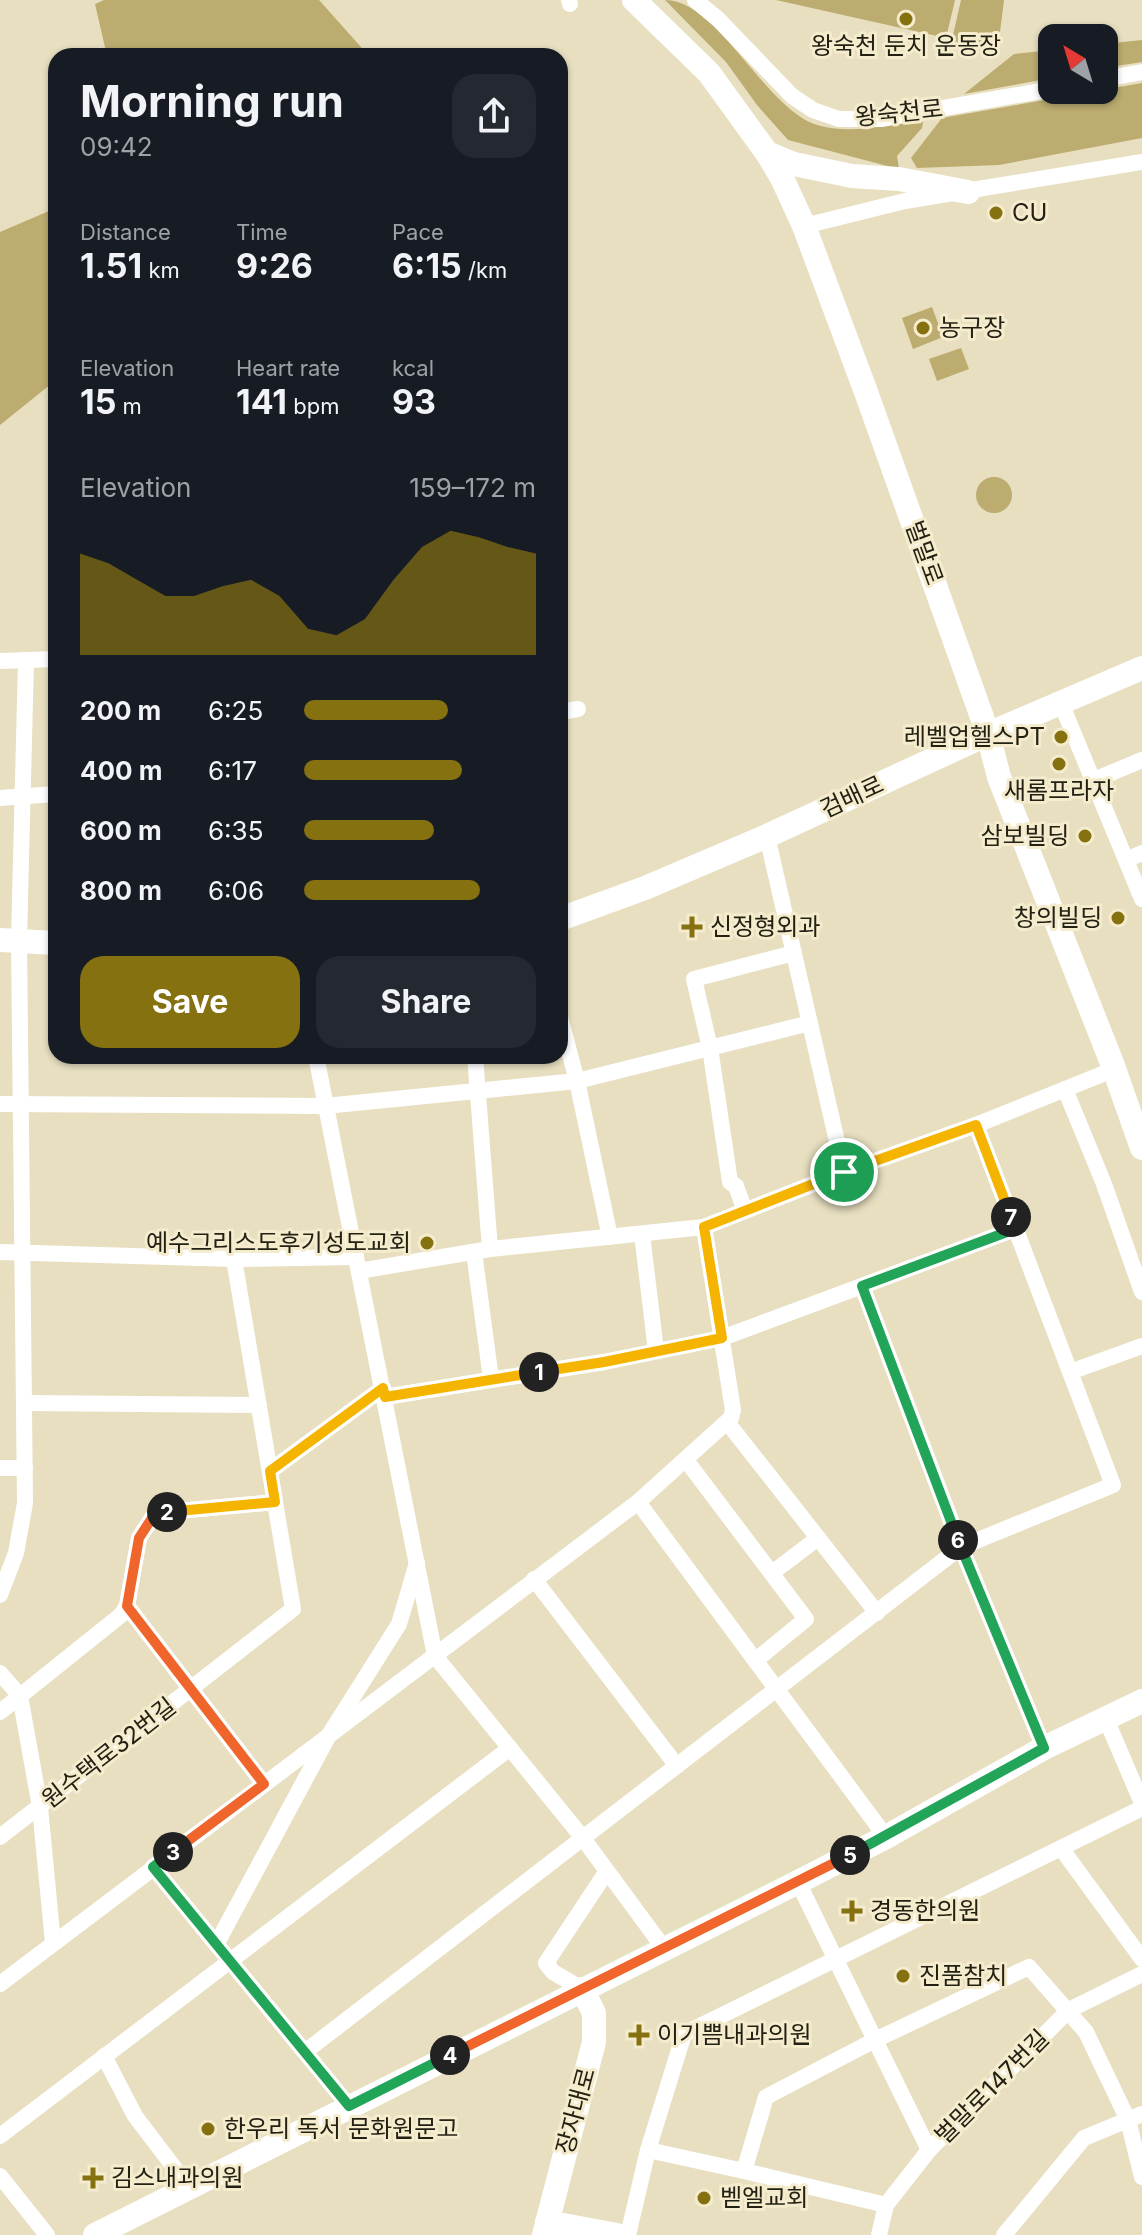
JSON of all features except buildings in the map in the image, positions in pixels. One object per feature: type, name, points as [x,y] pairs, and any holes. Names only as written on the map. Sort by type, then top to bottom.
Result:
[{"type":"street","name":"벌말로","points":[[634,0],[709,73],[767,153],[804,226],[988,734],[999,777],[1115,1069],[1142,1148]]},
{"type":"street","name":"왕숙천로","points":[[695,0],[718,19],[792,96],[813,110],[839,119],[881,119],[1038,91]]},
{"type":"street","points":[[1118,76],[1142,72]]},
{"type":"street","points":[[767,153],[794,164],[852,176],[899,179],[968,192]]},
{"type":"street","points":[[804,226],[905,201],[1142,162]]},
{"type":"street","points":[[0,661],[48,659]]},
{"type":"street","points":[[0,1595],[16,1553],[25,1503],[21,1104],[10,940],[22,797],[26,660]]},
{"type":"street","name":"검배로","points":[[568,916],[645,888],[767,836],[988,734],[1142,668]]},
{"type":"street","points":[[1061,703],[1094,780],[1134,857],[1142,899]]},
{"type":"street","points":[[568,711],[578,709]]},
{"type":"street","points":[[1094,780],[1142,760]]},
{"type":"street","points":[[0,798],[48,795]]},
{"type":"street","points":[[767,836],[844,1172]]},
{"type":"street","points":[[10,940],[48,942]]},
{"type":"street","points":[[745,1211],[736,1186],[730,1182],[710,1048],[694,979],[794,953]]},
{"type":"street","points":[[0,1104],[325,1106],[577,1081],[810,1023]]},
{"type":"street","points":[[568,1047],[610,1237]]},
{"type":"street","points":[[317,1064],[435,1656],[582,1837],[663,1947]]},
{"type":"street","points":[[475,1064],[482,1250],[491,1379]]},
{"type":"street","points":[[0,1252],[358,1264],[704,1227],[1115,1069]]},
{"type":"street","points":[[1065,1089],[1104,1184],[1142,1292]]},
{"type":"street","points":[[306,2051],[961,1547],[1113,1485],[976,1125]]},
{"type":"street","points":[[0,1984],[638,1502],[727,1422],[733,1410],[704,1227]]},
{"type":"street","points":[[270,1471],[384,1392],[604,1362],[722,1338],[1015,1229]]},
{"type":"street","points":[[642,1234],[656,1351]]},
{"type":"street","points":[[0,1712],[121,1615],[127,1606],[139,1538],[152,1518],[167,1512],[275,1502],[234,1259]]},
{"type":"street","points":[[862,1286],[961,1547],[1044,1748]]},
{"type":"street","points":[[1070,1372],[1142,1346]]},
{"type":"street","points":[[25,1403],[259,1405]]},
{"type":"street","points":[[727,1422],[877,1613]]},
{"type":"street","points":[[686,1460],[806,1619],[756,1660]]},
{"type":"street","points":[[0,1468],[25,1468]]},
{"type":"street","name":"원수택로32번길","points":[[0,1837],[293,1609],[275,1502]]},
{"type":"street","points":[[638,1502],[886,1837]]},
{"type":"street","points":[[772,1573],[818,1538]]},
{"type":"street","points":[[217,1943],[329,1735],[399,1624],[418,1560]]},
{"type":"street","points":[[534,1579],[677,1766]]},
{"type":"street","points":[[127,1606],[264,1784]]},
{"type":"street","points":[[0,1673],[20,1696],[40,1807],[53,1943]]},
{"type":"street","points":[[95,2235],[663,1947],[798,1882],[886,1837],[1044,1748],[1142,1701]]},
{"type":"street","points":[[628,2235],[648,2150],[684,2034],[1142,1805],[1106,1719]]},
{"type":"street","points":[[0,2136],[510,1748]]},
{"type":"street","points":[[1061,1848],[1142,1959]]},
{"type":"street","points":[[153,1867],[349,2106]]},
{"type":"street","points":[[582,1989],[553,1972],[546,1963],[607,1871]]},
{"type":"street","points":[[798,1882],[929,2150]]},
{"type":"street","points":[[744,2171],[766,2097],[875,2040],[1029,1967],[1086,2032],[1135,2117],[1142,2177]]},
{"type":"street","name":"벌말로147번길","points":[[879,2235],[886,2205],[929,2150],[1069,2010],[1142,1974]]},
{"type":"street","name":"장자대로","points":[[545,2228],[594,2042],[594,2013],[582,1989]]},
{"type":"street","points":[[104,2056],[135,2116],[189,2187]]},
{"type":"street","points":[[1004,2235],[1084,2138],[1135,2117]]},
{"type":"street","points":[[648,2150],[886,2205]]},
{"type":"street","points":[[0,2176],[47,2235]]},
{"type":"street","points":[[545,2228],[617,2235]]},
{"type":"shaded area","points":[[104,0],[319,0],[362,48],[105,48],[95,4]]},
{"type":"shaded area","points":[[665,0],[685,5],[705,18],[781,101],[801,117],[821,126],[845,129],[923,122],[922,128],[897,156],[899,169],[788,140],[757,105],[726,62]]},
{"type":"shaded area","name":"왕숙천 둔치 운동장","points":[[776,0],[955,0],[946,38]]},
{"type":"shaded area","points":[[961,0],[1004,0],[999,40],[988,49],[951,44]]},
{"type":"shaded area","points":[[1142,40],[1142,62],[1118,66],[1118,43]]},
{"type":"shaded area","points":[[1038,51],[1038,81],[964,94],[1014,54]]},
{"type":"shaded area","points":[[1142,83],[1142,138],[999,165],[917,168],[911,158],[942,118],[1038,101],[1038,104],[1118,104],[1118,87]]},
{"type":"shaded area","points":[[48,211],[48,386],[0,425],[0,232]]},
{"type":"shaded area","name":"농구장","points":[[932,307],[943,337],[913,349],[902,318]]},
{"type":"shaded area","points":[[961,348],[969,369],[937,381],[929,359]]},
{"type":"shaded area","points":[[994,477],[1007,482],[1012,495],[1007,508],[994,513],[981,508],[976,495],[981,482]]},
{"type":"place","name":"왕숙천 둔치 운동장","points":[[906,19]]},
{"type":"place","name":"CU","points":[[996,213]]},
{"type":"place","name":"농구장","points":[[923,328]]},
{"type":"place","name":"레벨업헬스PT","points":[[1061,737]]},
{"type":"place","name":"새롬프라자","points":[[1059,764]]},
{"type":"place","name":"삼보빌딩","points":[[1085,836]]},
{"type":"place","name":"창의빌딩","points":[[1118,918]]},
{"type":"place","name":"신정형외과","points":[[692,927]]},
{"type":"place","name":"예수그리스도후기성도교회","points":[[427,1243]]},
{"type":"place","name":"경동한의원","points":[[852,1911]]},
{"type":"place","name":"진품참치","points":[[903,1976]]},
{"type":"place","name":"이기쁨내과의원","points":[[639,2035]]},
{"type":"place","name":"한우리 독서 문화원문고","points":[[208,2129]]},
{"type":"place","name":"김스내과의원","points":[[93,2178]]},
{"type":"place","name":"벧엘교회","points":[[704,2198]]},
{"type":"route","points":[[976,1125],[1015,1229],[862,1286],[961,1547],[1044,1748],[886,1837],[349,2106],[153,1867],[264,1784],[127,1606],[139,1538],[144,1527],[152,1518],[167,1512],[275,1502],[270,1471],[383,1388],[385,1397],[604,1362],[722,1338],[704,1227],[844,1172],[976,1125]]}]
